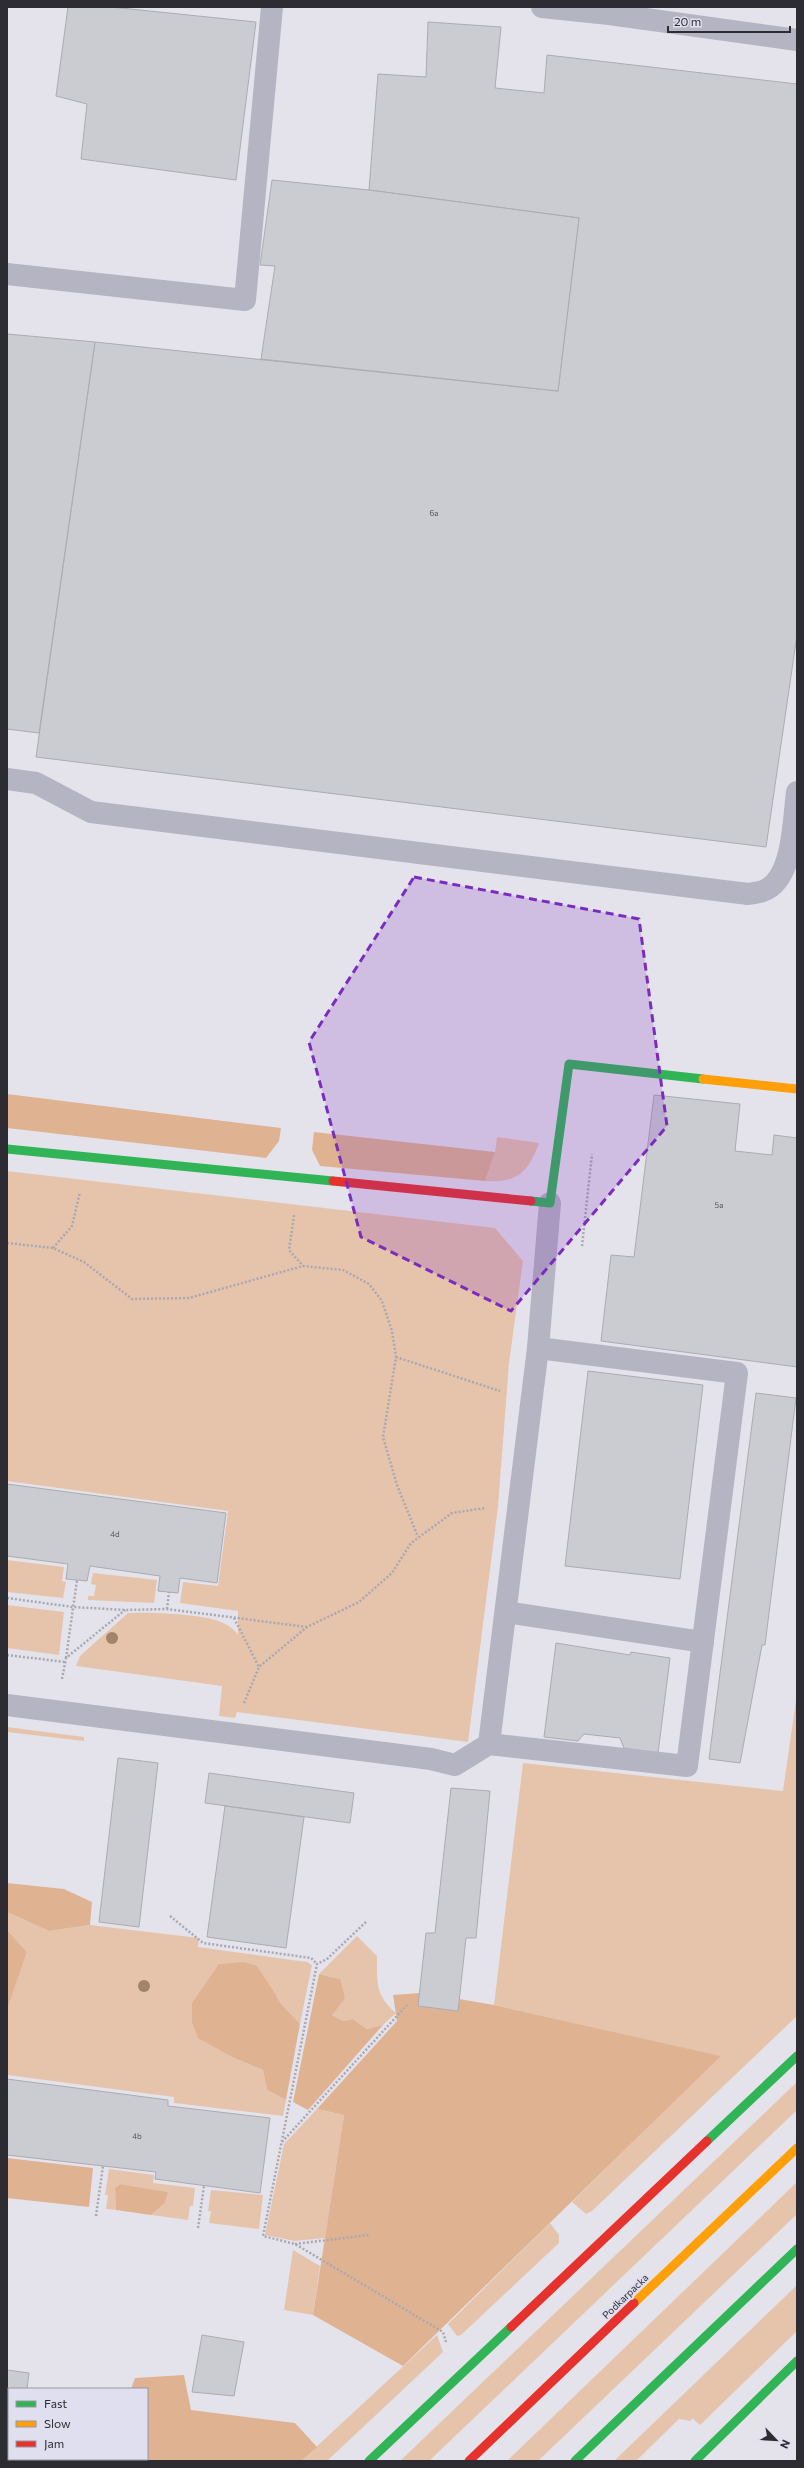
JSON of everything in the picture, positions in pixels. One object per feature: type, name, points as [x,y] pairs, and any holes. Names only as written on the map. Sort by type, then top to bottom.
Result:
[{"type":"street","points":[[7,1149],[550,1203],[569,1064],[797,1089]]},
{"type":"street","points":[[369,2461],[797,2056]]},
{"type":"street","name":"Podkarpacka","points":[[469,2461],[797,2148]]},
{"type":"street","points":[[575,2461],[797,2249]]},
{"type":"street","points":[[695,2461],[797,2361]]},
{"type":"lane","points":[[7,274],[245,300],[272,7]]},
{"type":"lane","points":[[542,7],[609,10],[797,40]]},
{"type":"lane","points":[[7,779],[36,784],[91,812],[748,894],[764,891],[778,879],[788,862],[797,792]]},
{"type":"lane","points":[[489,1744],[538,1348],[550,1203]]},
{"type":"lane","points":[[7,1705],[431,1759],[455,1765],[489,1744],[687,1766],[737,1373],[538,1348]]},
{"type":"lane","points":[[506,1612],[703,1642]]},
{"type":"path","points":[[582,1248],[592,1153]]},
{"type":"path","points":[[53,1248],[72,1226],[80,1192]]},
{"type":"path","points":[[294,1215],[290,1250],[303,1266]]},
{"type":"path","points":[[7,1243],[53,1248],[84,1262],[132,1299],[189,1298],[303,1266],[343,1270],[369,1284],[382,1301],[392,1330],[396,1357],[383,1438],[397,1486],[418,1538]]},
{"type":"path","points":[[396,1357],[504,1392]]},
{"type":"path","points":[[232,1733],[259,1667],[307,1627],[359,1602],[392,1573],[411,1543],[452,1512],[490,1508]]},
{"type":"path","points":[[56,1711],[66,1658],[77,1580]]},
{"type":"path","points":[[167,1609],[169,1592]]},
{"type":"path","points":[[7,1598],[73,1607],[125,1610],[167,1609],[307,1627]]},
{"type":"path","points":[[66,1658],[125,1610]]},
{"type":"path","points":[[234,1618],[259,1667]]},
{"type":"path","points":[[7,1655],[65,1662]]},
{"type":"path","points":[[170,1916],[202,1943],[311,1958],[317,1964]]},
{"type":"path","points":[[366,1922],[326,1959],[317,1964],[262,2236],[295,2244],[443,2332],[447,2344]]},
{"type":"path","points":[[282,2142],[407,2005]]},
{"type":"path","points":[[96,2216],[102,2166]]},
{"type":"path","points":[[198,2228],[204,2186]]},
{"type":"path","points":[[295,2244],[369,2235]]},
{"type":"highlighted area","points":[[414,877],[639,919],[667,1126],[511,1311],[361,1237],[309,1042]]},
{"type":"shaded area","points":[[7,1094],[281,1128],[279,1141],[266,1158],[7,1128]]},
{"type":"shaded area","points":[[314,1132],[495,1152],[485,1181],[320,1166],[312,1150]]},
{"type":"shaded area","points":[[497,1137],[539,1143],[526,1169],[520,1174],[505,1180],[485,1181],[495,1152]]},
{"type":"shaded area","points":[[7,1171],[495,1228],[523,1261],[509,1363],[498,1507],[468,1742],[237,1712],[235,1718],[219,1716],[222,1686],[76,1666],[80,1656],[128,1613],[162,1613],[213,1619],[224,1623],[233,1629],[238,1635],[238,1611],[180,1603],[183,1582],[218,1586],[228,1511],[7,1481]]},
{"type":"shaded area","points":[[7,1560],[64,1567],[62,1581],[66,1582],[63,1598],[7,1592]]},
{"type":"shaded area","points":[[93,1573],[157,1580],[154,1603],[88,1600],[88,1596],[94,1596],[96,1585],[91,1584]]},
{"type":"shaded area","points":[[7,1605],[64,1612],[59,1655],[7,1648]]},
{"type":"shaded area","points":[[797,1693],[797,2016],[592,2211],[586,2214],[572,2202],[720,2056],[494,2005],[523,1763],[783,1791]]},
{"type":"shaded area","points":[[7,1727],[84,1737],[84,1741],[7,1732]]},
{"type":"shaded area","points":[[7,1883],[64,1889],[92,1902],[90,1925],[49,1931],[7,1912]]},
{"type":"shaded area","points":[[7,1912],[49,1931],[90,1925],[199,1938],[198,1947],[307,1962],[312,1965],[300,2024],[283,2006],[277,1996],[234,2058],[263,2070],[267,2090],[286,2100],[283,2116],[174,2103],[174,2097],[7,2075],[7,2010],[27,1952],[7,1930]]},
{"type":"shaded area","points":[[7,1930],[27,1952],[7,2010]]},
{"type":"shaded area","points":[[357,1936],[377,1956],[377,1981],[381,1994],[384,2000],[396,2013],[383,2025],[367,2029],[353,2019],[343,2021],[332,2015],[340,1979],[319,1974]]},
{"type":"shaded area","points":[[244,1962],[257,1966],[283,2006],[300,2024],[286,2100],[267,2090],[263,2070],[234,2058],[198,2038],[192,2022],[192,2003],[219,1964]]},
{"type":"shaded area","points":[[319,1974],[340,1979],[345,1998],[332,2015],[343,2021],[353,2019],[367,2029],[383,2025],[308,2110],[293,2102]]},
{"type":"shaded area","points":[[420,1993],[419,2006],[458,2011],[459,1999],[494,2005],[721,2056],[403,2366],[313,2315],[344,2115],[317,2109],[397,2021],[393,1995]]},
{"type":"shaded area","points":[[797,2082],[797,2110],[429,2461],[400,2461]]},
{"type":"shaded area","points":[[317,2109],[344,2115],[325,2238],[295,2241],[265,2235],[284,2144]]},
{"type":"shaded area","points":[[7,2158],[93,2168],[89,2207],[7,2198]]},
{"type":"shaded area","points":[[109,2169],[154,2175],[153,2183],[195,2188],[193,2206],[190,2206],[188,2220],[151,2215],[165,2203],[168,2192],[120,2184],[115,2188],[116,2210],[106,2209],[108,2195],[105,2195]]},
{"type":"shaded area","points":[[797,2182],[797,2214],[538,2461],[507,2461]]},
{"type":"shaded area","points":[[120,2184],[168,2192],[165,2203],[151,2215],[116,2210],[115,2188]]},
{"type":"shaded area","points":[[211,2190],[263,2195],[259,2229],[209,2223],[211,2211],[208,2211]]},
{"type":"shaded area","points":[[550,2223],[559,2235],[559,2243],[461,2335],[457,2336],[448,2324]]},
{"type":"shaded area","points":[[293,2250],[320,2266],[313,2315],[284,2310]]},
{"type":"shaded area","points":[[797,2285],[797,2331],[700,2425],[692,2418],[691,2421],[679,2419],[636,2461],[614,2461]]},
{"type":"shaded area","points":[[437,2335],[443,2352],[327,2461],[301,2461]]},
{"type":"shaded area","points":[[184,2375],[191,2410],[295,2423],[317,2447],[301,2461],[58,2461],[148,2460],[148,2388],[131,2388],[135,2378]]},
{"type":"building","points":[[68,7],[111,7],[256,22],[236,180],[81,159],[87,104],[56,96]]},
{"type":"building","points":[[428,22],[501,27],[495,88],[544,93],[547,55],[797,84],[797,635],[766,847],[36,757],[95,342],[558,391],[579,218],[369,190],[378,74],[426,77]]},
{"type":"building","points":[[272,180],[369,190],[579,218],[558,391],[261,359],[275,266],[260,265]]},
{"type":"building","points":[[7,334],[95,342],[39,733],[7,729]]},
{"type":"building","points":[[654,1095],[740,1104],[735,1151],[772,1155],[774,1135],[797,1138],[797,1367],[601,1341],[611,1255],[634,1257]]},
{"type":"building","points":[[588,1371],[703,1385],[680,1579],[565,1566]]},
{"type":"building","points":[[756,1393],[796,1398],[765,1645],[762,1645],[740,1763],[709,1759]]},
{"type":"building","points":[[7,1484],[226,1513],[217,1583],[180,1578],[178,1593],[158,1591],[160,1576],[90,1566],[87,1581],[66,1579],[68,1564],[7,1556]]},
{"type":"building","points":[[556,1643],[630,1655],[631,1652],[670,1658],[658,1753],[624,1748],[620,1738],[584,1734],[578,1741],[544,1737]]},
{"type":"building","points":[[118,1758],[158,1763],[139,1927],[99,1922]]},
{"type":"building","points":[[209,1773],[354,1793],[350,1823],[205,1803]]},
{"type":"building","points":[[451,1788],[490,1791],[476,1938],[466,1938],[458,2011],[418,2006],[426,1933],[435,1933]]},
{"type":"building","points":[[225,1806],[304,1817],[286,1948],[207,1937]]},
{"type":"building","points":[[7,2079],[168,2100],[168,2106],[270,2118],[260,2193],[155,2179],[156,2172],[7,2155]]},
{"type":"building","points":[[202,2335],[244,2342],[234,2396],[192,2392]]},
{"type":"building","points":[[7,2370],[29,2373],[27,2388],[8,2388],[8,2460],[41,2461],[7,2461]]},
{"type":"traffic: fast","points":[[531,1201],[550,1203],[569,1064],[703,1079]]},
{"type":"traffic: fast","points":[[7,1149],[333,1181]]},
{"type":"traffic: fast","points":[[707,2141],[797,2056]]},
{"type":"traffic: fast","points":[[575,2461],[797,2249]]},
{"type":"traffic: fast","points":[[369,2461],[511,2327]]},
{"type":"traffic: fast","points":[[695,2461],[797,2361]]},
{"type":"traffic: slow","points":[[703,1079],[797,1089]]},
{"type":"traffic: slow","points":[[634,2303],[797,2148]]},
{"type":"traffic: jam","points":[[333,1181],[531,1201]]},
{"type":"traffic: jam","points":[[511,2327],[707,2141]]},
{"type":"traffic: jam","points":[[469,2461],[634,2303]]}]
